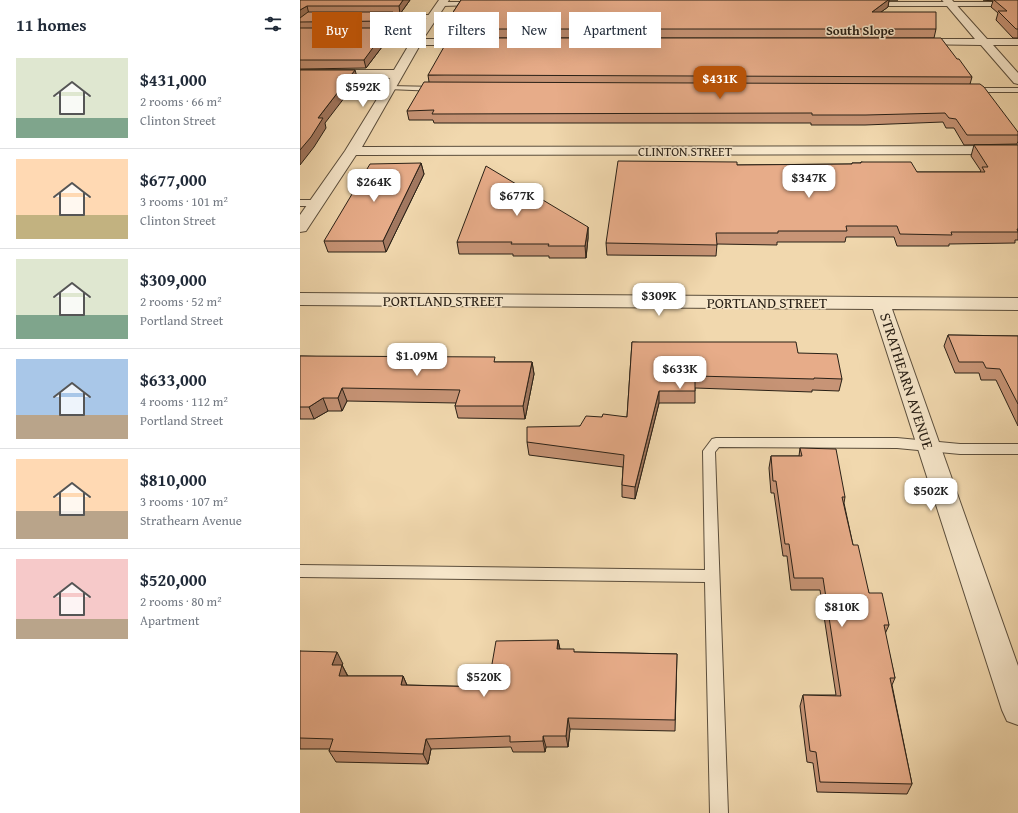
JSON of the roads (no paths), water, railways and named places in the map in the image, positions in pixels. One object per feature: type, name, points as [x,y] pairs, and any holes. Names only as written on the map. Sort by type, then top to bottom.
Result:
[{"type":"street","points":[[426,27],[443,2]]},
{"type":"street","points":[[949,2],[1018,80]]},
{"type":"street","points":[[906,42],[1018,42]]},
{"type":"street","points":[[300,227],[352,150],[412,48]]},
{"type":"street","points":[[300,74],[398,74]]},
{"type":"street","name":"CLINTON STREET","points":[[352,150],[1018,150]]},
{"type":"street","name":"PORTLAND STREET","points":[[300,300],[1018,304]]},
{"type":"street","name":"STRATHEARN AVENUE","points":[[880,303],[1018,710]]},
{"type":"lane","points":[[443,2],[481,4]]},
{"type":"lane","points":[[870,4],[949,2],[1018,4]]},
{"type":"lane","points":[[426,17],[433,17]]},
{"type":"lane","points":[[390,88],[446,89]]},
{"type":"lane","points":[[961,90],[1018,90]]},
{"type":"lane","points":[[300,203],[316,203]]},
{"type":"lane","points":[[719,813],[709,451],[716,442],[897,443],[960,449],[1018,449]]},
{"type":"lane","points":[[300,571],[712,576]]},
{"type":"district","name":"South Slope","points":[[860,30]]}]
